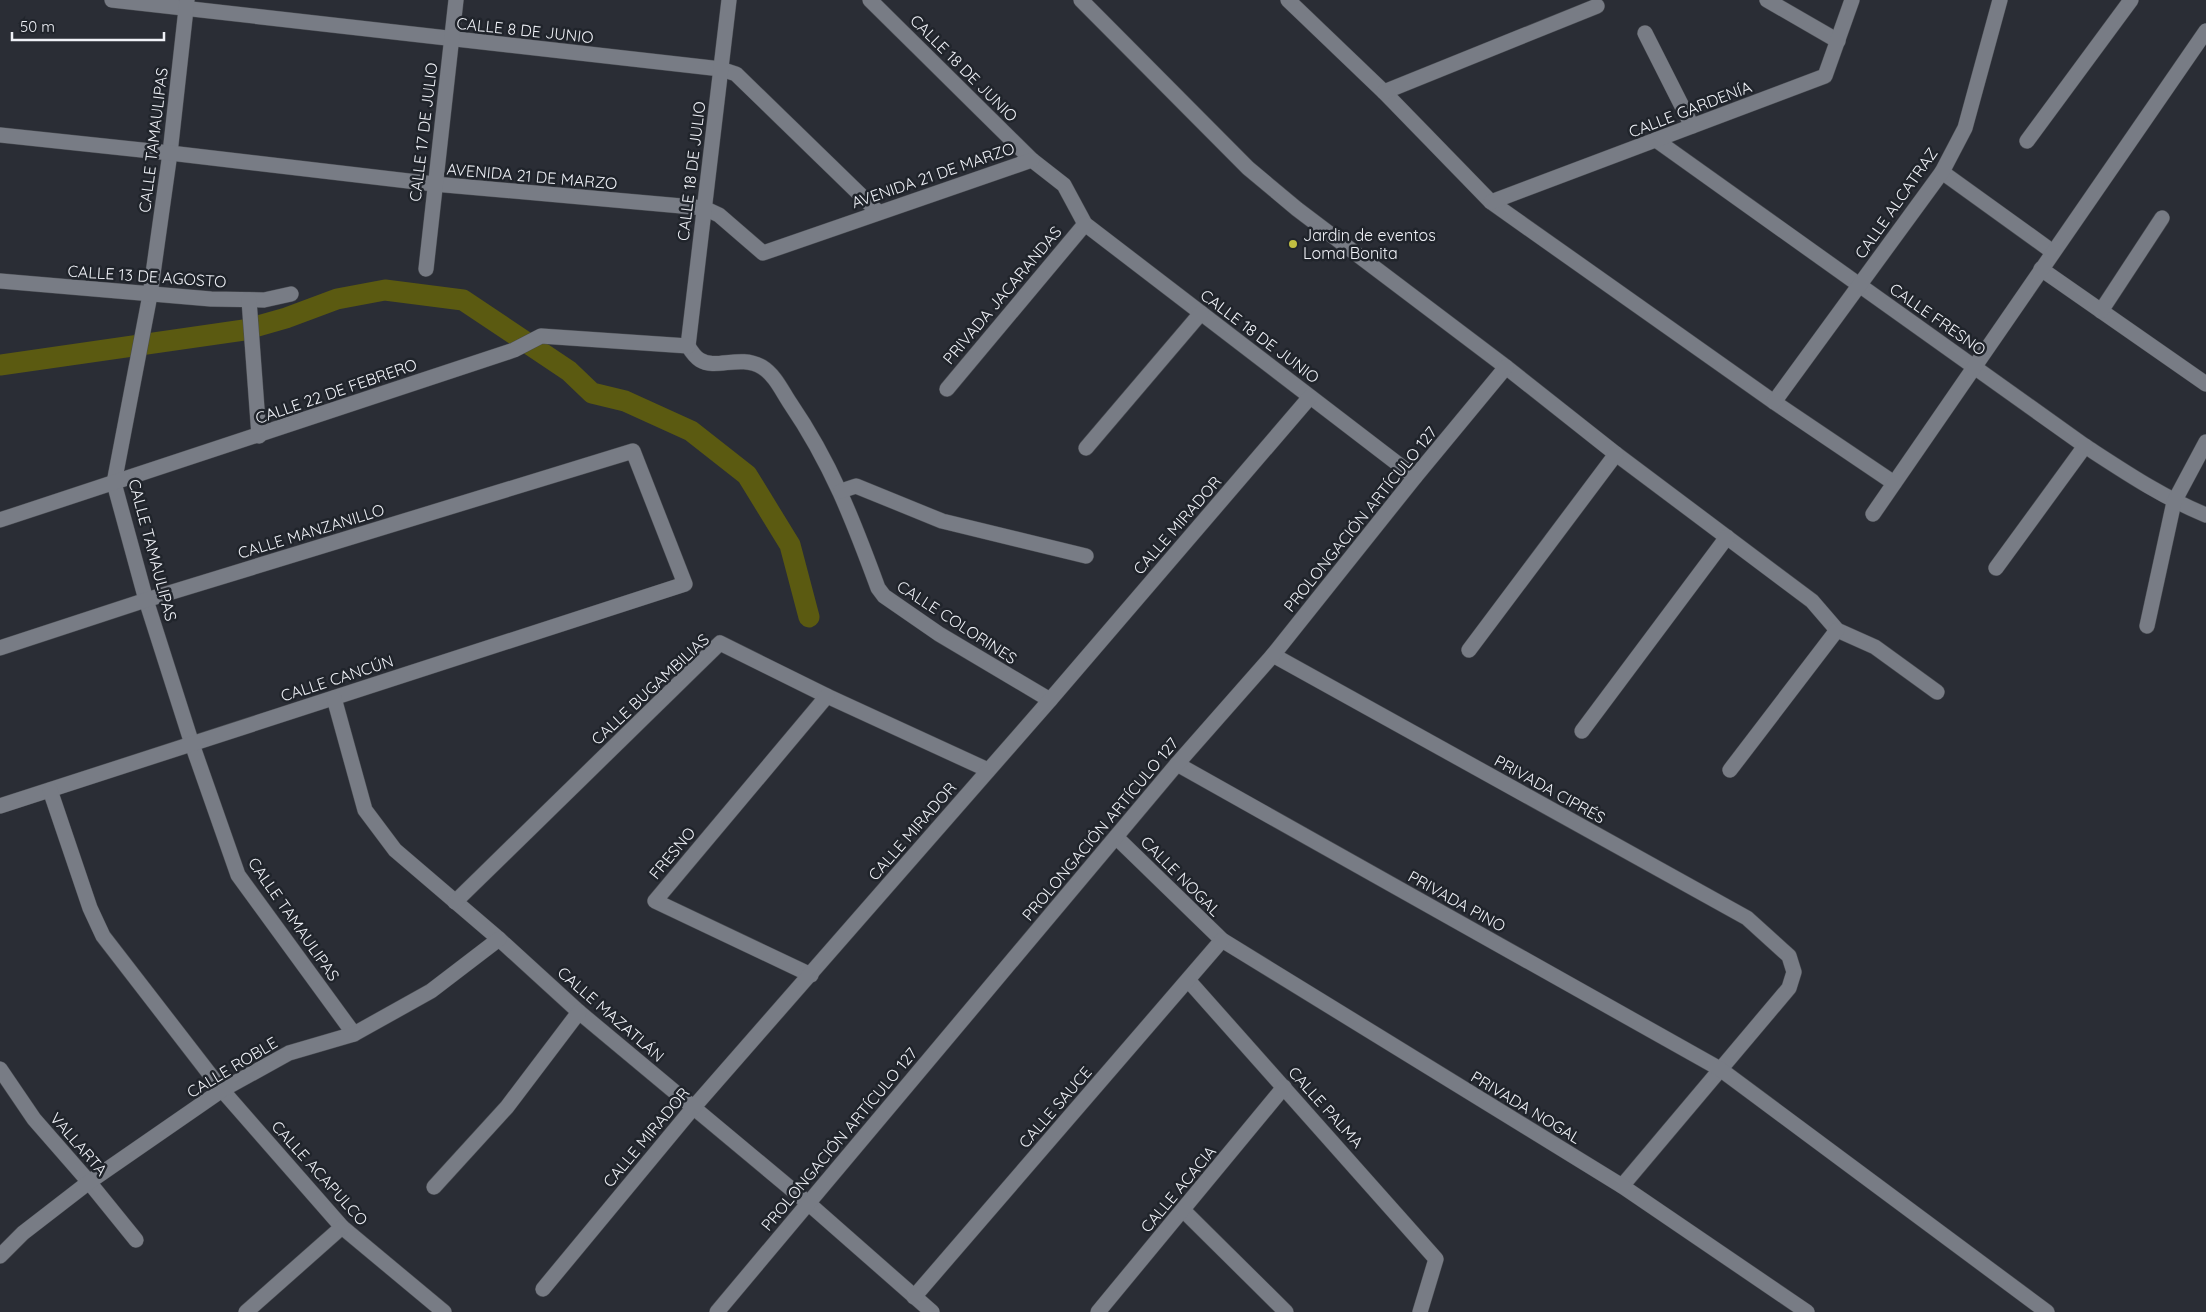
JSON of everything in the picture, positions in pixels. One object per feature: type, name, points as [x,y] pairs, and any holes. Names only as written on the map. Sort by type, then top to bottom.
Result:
[{"type":"street","name":"CALLE 8 DE JUNIO","points":[[112,0],[187,4],[452,39],[721,69],[736,74],[878,212]]},
{"type":"street","name":"CALLE 17 DE JULIO","points":[[426,269],[456,0]]},
{"type":"street","name":"CALLE 18 DE JULIO","points":[[688,346],[729,0]]},
{"type":"street","name":"CALLE 18 DE JUNIO","points":[[870,0],[1032,160],[1064,185],[1085,224],[1415,477]]},
{"type":"street","points":[[1081,0],[1248,168],[1349,250],[1506,367],[1616,454],[1812,601],[1837,630],[1875,646],[1937,692]]},
{"type":"street","points":[[1288,0],[1384,92],[1491,202],[1774,402],[1894,484]]},
{"type":"street","points":[[1767,0],[1838,41]]},
{"type":"street","name":"CALLE GARDENÍA","points":[[1491,202],[1825,76],[1852,0]]},
{"type":"street","name":"CALLE ALCATRAZ","points":[[1774,402],[1942,172],[1965,128],[2000,0]]},
{"type":"street","points":[[2027,141],[2131,0]]},
{"type":"street","name":"CALLE TAMAULIPAS","points":[[187,4],[170,153],[150,295],[114,483],[146,600],[192,744],[238,875],[354,1034]]},
{"type":"street","points":[[1384,92],[1597,6]]},
{"type":"street","points":[[1645,33],[1692,126]]},
{"type":"street","points":[[1873,514],[2041,269],[2204,40]]},
{"type":"street","name":"AVENIDA 21 DE MARZO","points":[[0,135],[434,184],[704,208],[719,215],[763,253],[1032,160]]},
{"type":"street","name":"CALLE FRESNO","points":[[1656,140],[2085,446],[2146,487],[2174,502],[2206,515]]},
{"type":"street","points":[[1942,172],[2054,252]]},
{"type":"street","points":[[2101,311],[2162,218]]},
{"type":"street","name":"PRIVADA JACARANDAS","points":[[947,388],[1085,224]]},
{"type":"street","points":[[2041,269],[2206,384]]},
{"type":"street","name":"CALLE 13 DE AGOSTO","points":[[0,281],[150,295],[249,300],[291,294]]},
{"type":"street","points":[[249,300],[259,436]]},
{"type":"street","points":[[1086,448],[1201,313]]},
{"type":"street","name":"CALLE 22 DE FEBRERO","points":[[0,520],[259,436],[514,350],[542,336],[688,346]]},
{"type":"street","name":"CALLE COLORINES","points":[[688,346],[698,360],[706,364],[746,360],[763,368],[774,379],[810,432],[841,491],[878,588],[884,596],[939,634],[1050,700]]},
{"type":"street","name":"PROLONGACIÓN ARTÍCULO 127","points":[[717,1312],[1177,764],[1273,655],[1415,477],[1506,367]]},
{"type":"street","name":"CALLE MIRADOR","points":[[542,1289],[693,1108],[1050,700],[1310,397]]},
{"type":"street","points":[[2147,626],[2174,502],[2206,442]]},
{"type":"street","points":[[1996,568],[2085,446]]},
{"type":"street","name":"CALLE MANZANILLO","points":[[0,648],[146,600],[632,450],[685,584]]},
{"type":"street","points":[[1470,650],[1616,454]]},
{"type":"street","points":[[841,491],[856,486],[942,521],[1086,556]]},
{"type":"street","points":[[1582,731],[1727,537]]},
{"type":"street","name":"CALLE CANCÚN","points":[[0,806],[685,584]]},
{"type":"street","points":[[1730,770],[1837,630]]},
{"type":"street","name":"CALLE BUGAMBILIAS","points":[[455,902],[720,643],[827,696],[988,770]]},
{"type":"street","name":"PRIVADA CIPRÉS","points":[[1273,655],[1747,918],[1789,956],[1794,972],[1789,988],[1720,1069]]},
{"type":"street","name":"FRESNO","points":[[811,975],[655,900],[827,696]]},
{"type":"street","name":"CALLE MAZATLÁN","points":[[334,698],[365,810],[395,850],[499,939],[580,1012],[808,1203],[932,1312]]},
{"type":"street","name":"PRIVADA PINO","points":[[1177,764],[1720,1069],[2047,1312]]},
{"type":"street","name":"CALLE ACAPULCO","points":[[50,790],[90,908],[103,936],[125,962],[222,1090],[342,1227],[444,1312]]},
{"type":"street","name":"CALLE NOGAL","points":[[1116,837],[1222,940]]},
{"type":"street","name":"CALLE ROBLE","points":[[0,1256],[23,1233],[89,1182],[222,1090],[289,1053],[354,1034],[431,991],[499,939]]},
{"type":"street","name":"CALLE SAUCE","points":[[914,1297],[1222,940]]},
{"type":"street","name":"PRIVADA NOGAL","points":[[1222,940],[1622,1186],[1807,1312]]},
{"type":"street","name":"CALLE PALMA","points":[[1188,980],[1436,1259],[1420,1312]]},
{"type":"street","points":[[434,1187],[507,1107],[580,1012]]},
{"type":"street","name":"VALLARTA","points":[[0,1068],[34,1119],[136,1240]]},
{"type":"street","points":[[1622,1186],[1720,1069]]},
{"type":"street","name":"CALLE ACACIA","points":[[1098,1312],[1284,1087]]},
{"type":"street","points":[[1184,1210],[1286,1312]]},
{"type":"street","points":[[246,1312],[342,1227]]},
{"type":"waterway","points":[[0,365],[244,330],[286,318],[337,299],[385,290],[463,300],[569,371],[592,393],[625,401],[691,431],[747,475],[790,545],[809,617]]},
{"type":"place","name":"Jardin de eventos Loma Bonita","points":[[1293,244]]}]
